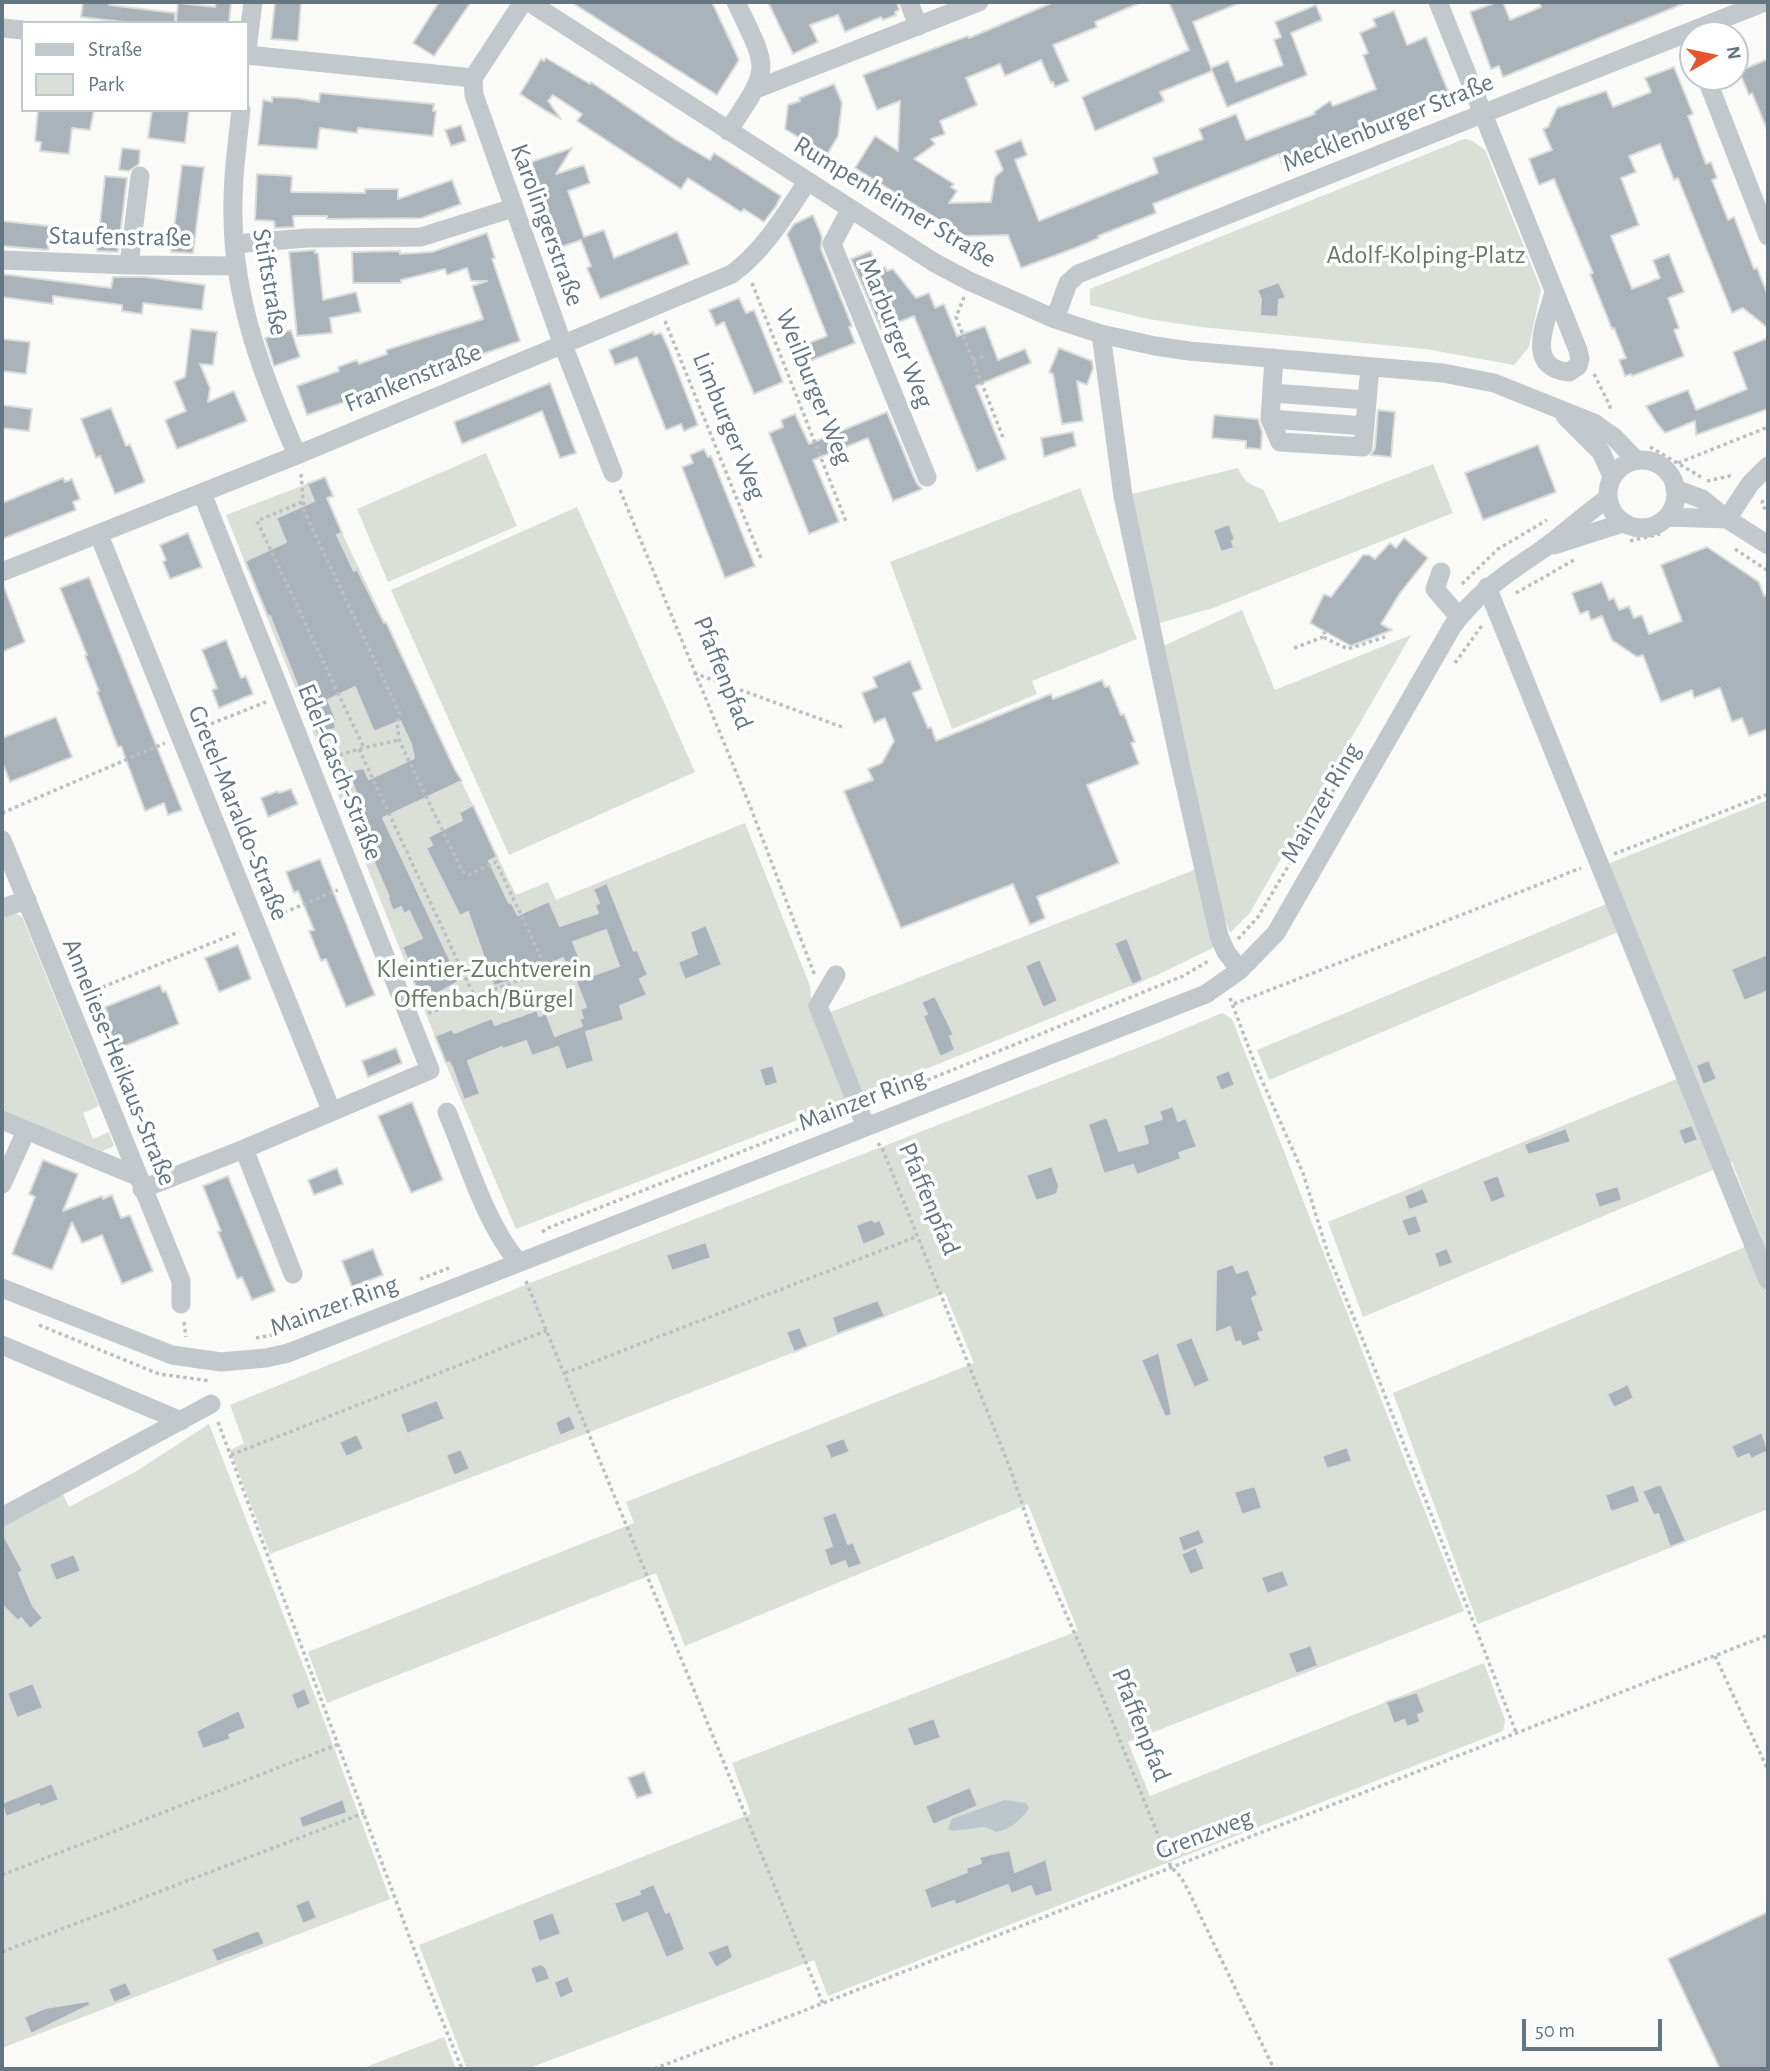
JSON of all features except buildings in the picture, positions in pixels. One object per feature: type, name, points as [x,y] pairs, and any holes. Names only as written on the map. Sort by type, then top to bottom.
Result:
[{"type":"street","points":[[248,44],[253,2]]},
{"type":"street","points":[[248,52],[473,78],[523,2]]},
{"type":"street","name":"Rumpenheimer Straße","points":[[529,2],[850,210],[969,281],[1055,319],[1101,334],[1178,349],[1443,373],[1475,379],[1521,393],[1594,423],[1661,466],[1670,475],[1675,489],[1702,499],[1727,519],[1768,545]]},
{"type":"street","points":[[728,131],[756,89],[762,75],[762,62],[736,2]]},
{"type":"street","points":[[909,2],[918,26]]},
{"type":"street","points":[[756,89],[979,2]]},
{"type":"street","points":[[1438,2],[1554,292],[1580,359],[1578,366],[1569,372],[1560,371],[1545,362],[1540,345],[1554,292]]},
{"type":"street","name":"Mecklenburger Straße","points":[[1725,21],[1765,2]]},
{"type":"street","points":[[2,28],[21,30]]},
{"type":"street","name":"Mecklenburger Straße","points":[[1055,319],[1068,283],[1078,274],[1483,114],[1679,41]]},
{"type":"street","name":"Karolingerstraße","points":[[473,78],[477,106],[513,208],[613,473]]},
{"type":"street","points":[[1712,91],[1768,236]]},
{"type":"street","name":"Stiftstraße","points":[[241,112],[233,197],[237,266],[255,347],[297,455]]},
{"type":"street","points":[[129,265],[140,176]]},
{"type":"street","name":"Frankenstraße","points":[[2,572],[202,494],[732,274],[768,239],[807,182]]},
{"type":"street","points":[[1752,194],[1768,208]]},
{"type":"street","points":[[234,244],[307,238],[421,237],[513,208]]},
{"type":"street","name":"Marburger Weg","points":[[850,210],[832,244],[927,477]]},
{"type":"street","name":"Staufenstraße","points":[[2,260],[237,266]]},
{"type":"street","points":[[1101,334],[1123,496],[1178,754],[1219,936],[1226,952],[1240,970]]},
{"type":"street","points":[[1274,358],[1270,419],[1280,442],[1363,447],[1370,367]]},
{"type":"street","points":[[1272,393],[1367,400]]},
{"type":"street","name":"Rumpenheimer Straße","points":[[1557,408],[1601,452],[1612,476]]},
{"type":"street","points":[[1639,451],[1612,476],[1608,488],[1611,510],[1623,523],[1644,528],[1659,523],[1667,517],[1674,505],[1675,489]]},
{"type":"street","points":[[1667,517],[1727,519],[1750,484],[1768,466]]},
{"type":"street","name":"Edel-Gasch-Straße","points":[[202,494],[430,1070],[331,1110]]},
{"type":"street","name":"Mainzer Ring","points":[[2,1288],[155,1350],[196,1360],[242,1361],[288,1353],[1183,1003],[1220,986],[1267,944],[1294,904],[1459,617],[1487,587],[1608,498]]},
{"type":"street","name":"Mainzer Ring","points":[[1543,548],[1623,523]]},
{"type":"street","name":"Gretel-Maraldo-Straße","points":[[99,535],[331,1110]]},
{"type":"street","points":[[1441,572],[1435,589],[1459,617]]},
{"type":"street","points":[[1487,587],[1768,1280]]},
{"type":"street","name":"Anneliese-Heikaus-Straße","points":[[2,840],[180,1281],[181,1304]]},
{"type":"street","points":[[2,908],[27,900]]},
{"type":"street","points":[[818,1006],[836,975]]},
{"type":"street","name":"Pfaffenpfad","points":[[818,1006],[866,1127]]},
{"type":"street","points":[[2,1120],[141,1183],[243,1149],[331,1110]]},
{"type":"street","points":[[447,1112],[488,1210],[519,1262]]},
{"type":"street","points":[[2,1185],[26,1131]]},
{"type":"street","points":[[243,1149],[293,1274]]},
{"type":"street","points":[[2,1345],[181,1421]]},
{"type":"street","points":[[2,1517],[211,1404]]},
{"type":"path","name":"Weilburger Weg","points":[[744,264],[847,524]]},
{"type":"path","points":[[969,281],[956,317],[1004,440]]},
{"type":"path","name":"Limburger Weg","points":[[659,306],[762,561]]},
{"type":"path","points":[[973,360],[985,356]]},
{"type":"path","points":[[1580,359],[1593,372],[1610,406],[1610,420]]},
{"type":"path","points":[[1678,463],[1768,427]]},
{"type":"path","points":[[1639,451],[1678,463],[1706,481],[1730,476],[1767,490],[1762,503],[1768,515]]},
{"type":"path","points":[[297,455],[303,482],[304,511],[400,714],[397,723],[399,740],[462,872],[469,875],[496,862],[547,970],[411,1019]]},
{"type":"path","name":"Pfaffenpfad","points":[[613,473],[750,807],[816,978],[818,1006]]},
{"type":"path","points":[[302,502],[257,521],[474,996]]},
{"type":"path","points":[[1446,602],[1498,548],[1550,519]]},
{"type":"path","points":[[1734,548],[1768,571]]},
{"type":"path","points":[[1323,637],[1325,631]]},
{"type":"path","points":[[1294,648],[1323,637],[1348,649],[1385,637]]},
{"type":"path","points":[[694,673],[845,728]]},
{"type":"path","points":[[2,813],[281,696]]},
{"type":"path","points":[[308,765],[361,748],[399,740]]},
{"type":"path","points":[[907,1089],[1183,976],[1226,952],[1258,917],[1354,756]]},
{"type":"path","points":[[1234,1004],[1768,794]]},
{"type":"path","points":[[66,1002],[356,882]]},
{"type":"path","points":[[1220,986],[1234,1004],[1256,1067],[1303,1173],[1328,1254],[1376,1370],[1516,1732]]},
{"type":"path","points":[[540,1235],[548,1227],[809,1125],[820,1124]]},
{"type":"path","name":"Pfaffenpfad","points":[[866,1127],[883,1150],[1010,1468],[1037,1548],[1100,1692],[1171,1867],[1188,1890],[1274,2069]]},
{"type":"path","points":[[565,1373],[916,1237]]},
{"type":"path","points":[[519,1262],[823,2004]]},
{"type":"path","points":[[415,1281],[456,1267]]},
{"type":"path","points":[[248,1339],[273,1335],[382,1294]]},
{"type":"path","points":[[538,1307],[548,1330]]},
{"type":"path","points":[[231,1455],[548,1330]]},
{"type":"path","points":[[177,1335],[186,1337]]},
{"type":"path","points":[[196,1360],[424,1976],[462,2069]]},
{"type":"path","name":"Grenzweg","points":[[654,2069],[1768,1636]]},
{"type":"path","points":[[1715,1656],[1768,1770]]},
{"type":"path","points":[[2,1875],[339,1744]]},
{"type":"path","points":[[2,1952],[364,1813]]},
{"type":"green space","name":"Adolf-Kolping-Platz","points":[[1464,139],[1473,141],[1485,150],[1541,289],[1529,347],[1514,365],[1426,349],[1201,327],[1148,319],[1090,305],[1090,289]]},
{"type":"green space","points":[[486,453],[517,526],[388,582],[357,509]]},
{"type":"green space","points":[[1433,464],[1453,513],[1213,608],[1156,624],[1128,495],[1238,468],[1247,482],[1263,489],[1279,523]]},
{"type":"green space","name":"Kleintier-Zuchtverein Offenbach/Bürgel","points":[[325,477],[333,496],[327,499],[342,533],[516,895],[548,882],[556,900],[745,823],[810,986],[813,1019],[1199,868],[1215,947],[1157,975],[862,1095],[516,1229],[448,1069],[226,515]]},
{"type":"green space","points":[[1080,488],[1137,639],[1032,681],[1037,694],[952,729],[890,562]]},
{"type":"green space","points":[[577,507],[695,772],[509,855],[391,590]]},
{"type":"green space","points":[[1242,610],[1275,690],[1411,635],[1249,914],[1230,933],[1223,914],[1161,647]]},
{"type":"green space","points":[[1768,800],[1768,1509],[1478,1624],[1393,1393],[1762,1240],[1732,1162],[1363,1317],[1328,1222],[1689,1074],[1605,865]]},
{"type":"green space","points":[[1606,904],[1618,932],[1269,1080],[1257,1050]]},
{"type":"green space","points":[[11,911],[22,917],[99,1106],[83,1113],[93,1139],[109,1132],[114,1146],[102,1151],[2,1110],[2,915]]},
{"type":"green space","points":[[1222,1013],[1232,1019],[1464,1611],[1128,1742],[1150,1796],[1484,1663],[1505,1720],[1503,1731],[828,1996],[814,1960],[527,2069],[467,2069],[419,1945],[751,1814],[732,1763],[1078,1631],[1028,1504],[685,1646],[656,1573],[327,1703],[308,1652],[634,1523],[626,1502],[974,1363],[945,1293],[270,1554],[230,1450],[244,1443],[230,1405],[535,1281]]},
{"type":"green space","points":[[209,1424],[310,1683],[390,1899],[2,2048],[2,1524],[62,1492],[69,1507],[135,1472]]},
{"type":"green space","points":[[444,2037],[456,2069],[361,2069]]},
{"type":"shaded area","points":[[1004,1800],[1026,1803],[1029,1808],[1006,1829],[996,1832],[985,1827],[951,1831],[948,1828],[952,1819]]}]
